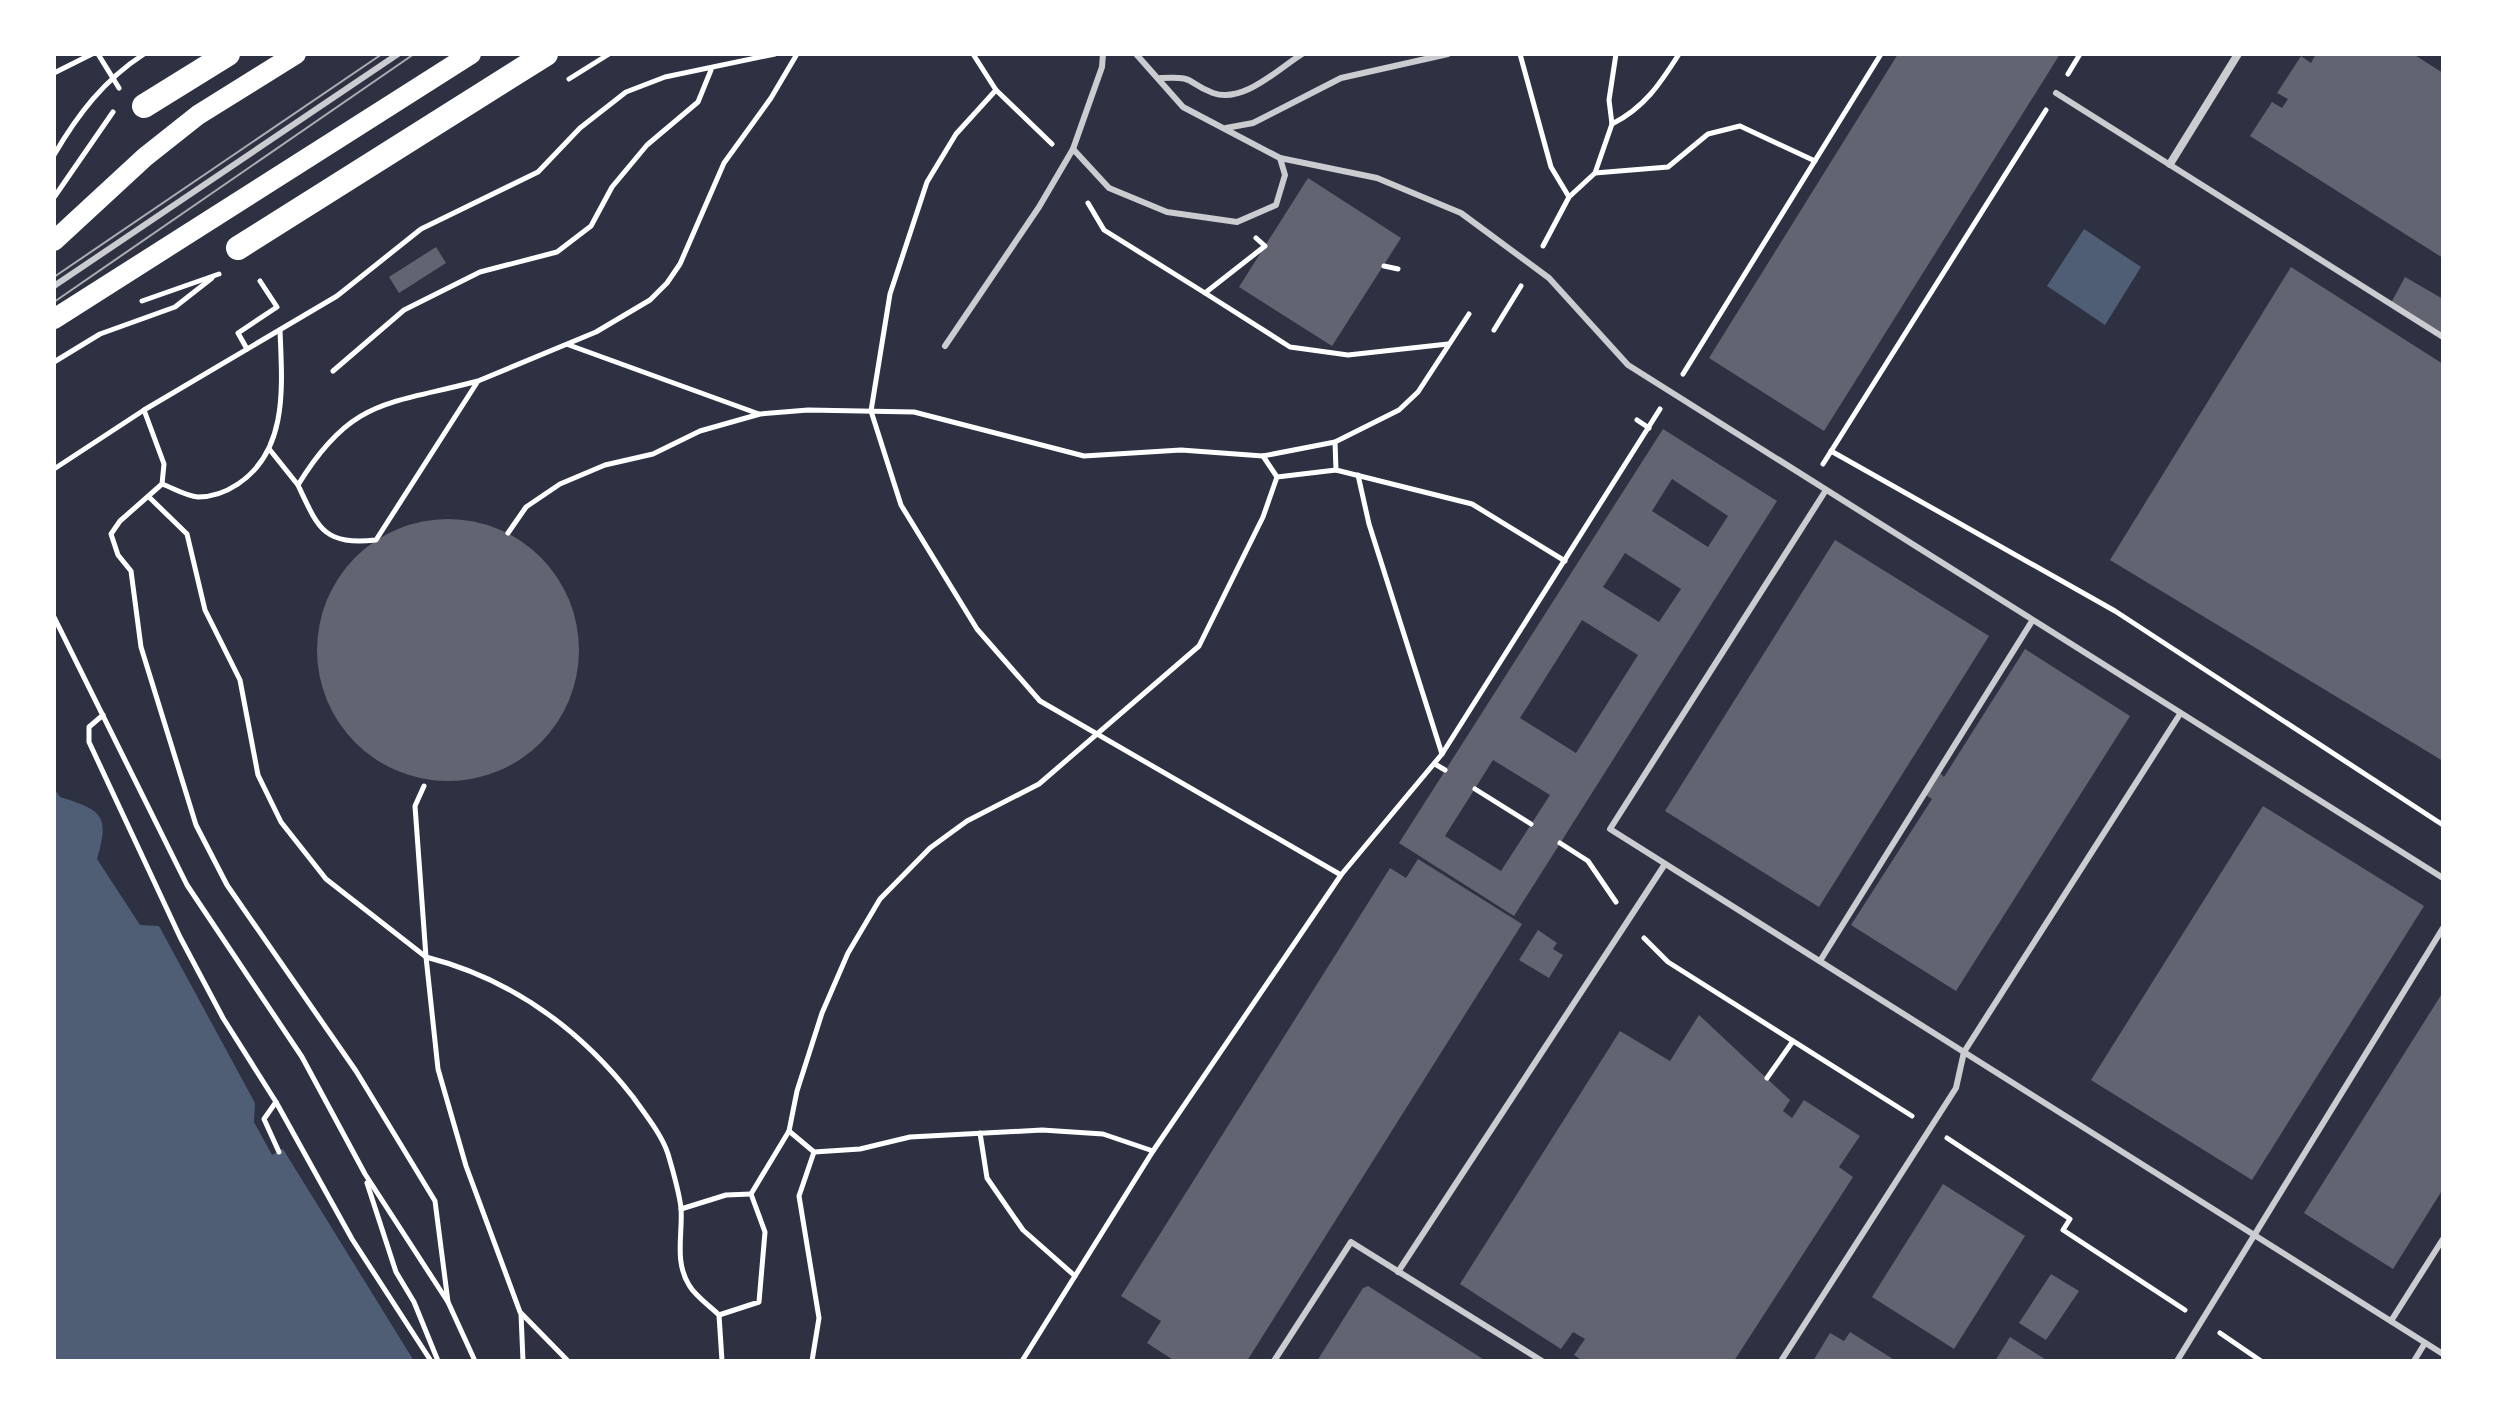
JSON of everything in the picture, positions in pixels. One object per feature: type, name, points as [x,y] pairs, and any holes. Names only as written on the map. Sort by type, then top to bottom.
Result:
[{"type":"highway","points":[[144,106],[228,54]]},
{"type":"highway","points":[[238,248],[546,54]]},
{"type":"main road","points":[[54,241],[145,157],[198,115],[296,54]]},
{"type":"main road","points":[[54,319],[353,126],[471,54]]},
{"type":"street","points":[[2170,164],[2238,54]]},
{"type":"lane","points":[[54,286],[398,54]]},
{"type":"lane","points":[[945,346],[1039,207],[1073,149],[1102,67],[1103,54]]},
{"type":"lane","points":[[1136,54],[1161,78],[1183,107],[1280,158],[1377,178],[1461,213],[1549,278],[1628,365],[2443,878]]},
{"type":"lane","points":[[1161,78],[1186,76],[1214,93],[1235,95],[1302,54]]},
{"type":"lane","points":[[1226,128],[1253,123],[1341,78],[1448,54]]},
{"type":"lane","points":[[2056,93],[2443,337]]},
{"type":"lane","points":[[1073,149],[1109,188],[1167,212],[1237,222],[1276,205],[1285,175],[1280,158]]},
{"type":"lane","points":[[1826,490],[1610,829],[2443,1354]]},
{"type":"lane","points":[[1820,961],[2032,621]]},
{"type":"lane","points":[[1781,1361],[1956,1088],[1964,1052],[2180,714]]},
{"type":"lane","points":[[1398,1272],[1665,864]]},
{"type":"lane","points":[[2177,1361],[2443,928]]},
{"type":"lane","points":[[2391,1321],[2443,1239]]},
{"type":"lane","points":[[1274,1361],[1351,1242],[1542,1361]]},
{"type":"lane","points":[[2414,1361],[2425,1343]]},
{"type":"path","points":[[54,73],[92,54]]},
{"type":"path","points":[[98,54],[112,77]]},
{"type":"path","points":[[54,155],[89,102],[112,77],[144,54]]},
{"type":"path","points":[[54,469],[144,410],[337,296],[421,229],[538,172],[580,128],[626,92],[665,77],[775,54]]},
{"type":"path","points":[[298,485],[325,445],[343,426],[364,413],[393,400],[478,381],[568,344],[629,315],[667,283],[680,264],[724,163],[771,98],[797,54]]},
{"type":"path","points":[[1520,54],[1551,167],[1569,197]]},
{"type":"path","points":[[1556,221],[1569,197],[1595,173],[1612,124],[1609,100],[1616,54]]},
{"type":"path","points":[[1612,124],[1633,114],[1657,89],[1679,54]]},
{"type":"path","points":[[1671,393],[1881,54]]},
{"type":"path","points":[[333,371],[404,310],[480,272],[557,252],[591,226],[612,187],[647,145],[698,102],[711,69]]},
{"type":"path","points":[[996,90],[956,134],[927,182],[890,294],[871,411],[901,505],[977,629],[1040,701],[1341,875]]},
{"type":"path","points":[[1812,481],[2056,93]]},
{"type":"path","points":[[54,197],[93,136],[117,107]]},
{"type":"path","points":[[1595,173],[1668,167],[1708,134],[1740,126],[1815,161]]},
{"type":"path","points":[[1384,266],[1398,269]]},
{"type":"path","points":[[1494,330],[1533,266]]},
{"type":"path","points":[[54,362],[100,334],[175,307],[216,275]]},
{"type":"path","points":[[247,349],[238,333],[277,307],[260,281]]},
{"type":"path","points":[[1205,293],[1290,347],[1348,355],[1449,344]]},
{"type":"path","points":[[508,533],[526,507],[560,484],[605,465],[653,454],[700,431],[760,414],[808,410],[914,412],[1084,456],[1181,450],[1263,456],[1335,442],[1399,410],[1418,392],[1469,314]]},
{"type":"path","points":[[162,484],[195,497],[225,493],[255,473],[270,450],[279,419],[282,380],[280,330]]},
{"type":"path","points":[[568,344],[760,414]]},
{"type":"path","points":[[270,450],[298,485],[309,509],[334,539],[346,543],[376,540],[478,381]]},
{"type":"path","points":[[144,410],[164,464],[162,484],[150,498],[120,521],[111,534],[118,555],[131,571],[141,647],[196,825],[227,885],[356,1071],[435,1201],[448,1302]]},
{"type":"path","points":[[1022,1361],[1153,1151],[1341,875],[1442,754],[1660,410]]},
{"type":"path","points":[[1637,420],[1649,428]]},
{"type":"path","points":[[1335,442],[1336,470]]},
{"type":"path","points":[[1831,451],[2115,611],[2443,825]]},
{"type":"path","points":[[1263,456],[1277,477]]},
{"type":"path","points":[[1277,477],[1336,470],[1472,504],[1565,561]]},
{"type":"path","points":[[1358,475],[1369,524],[1442,754]]},
{"type":"path","points":[[751,1194],[789,1131],[797,1091],[822,1013],[848,953],[880,899],[930,848],[954,830],[1039,784],[1199,646],[1263,517],[1277,477]]},
{"type":"path","points":[[150,498],[187,534],[205,610],[240,680],[258,775],[281,822],[326,879],[426,957],[470,968],[526,997],[567,1026],[607,1064],[642,1109],[667,1151],[681,1209],[678,1240],[688,1285],[719,1315],[722,1361]]},
{"type":"path","points":[[54,617],[187,885],[302,1057],[365,1174],[448,1302],[475,1361]]},
{"type":"path","points":[[103,715],[89,727],[89,742],[180,937],[223,1018],[276,1102],[352,1239],[431,1361]]},
{"type":"path","points":[[1435,764],[1445,770]]},
{"type":"path","points":[[424,786],[415,806],[438,1069],[466,1166],[520,1312],[523,1361]]},
{"type":"path","points":[[1475,789],[1531,824]]},
{"type":"path","points":[[1560,843],[1588,861],[1628,921],[1668,962],[2070,1219],[2063,1230],[2261,1361]]},
{"type":"path","points":[[1767,1078],[1793,1041]]},
{"type":"path","points":[[276,1102],[264,1119],[279,1152]]},
{"type":"path","points":[[789,1131],[814,1152],[860,1149],[910,1137],[1042,1130],[1103,1134],[1153,1151]]},
{"type":"path","points":[[980,1133],[987,1178],[1023,1230],[1075,1276]]},
{"type":"path","points":[[812,1361],[819,1318],[799,1196],[814,1152]]},
{"type":"path","points":[[365,1174],[396,1272],[414,1302],[438,1361]]},
{"type":"path","points":[[681,1209],[726,1195],[751,1194]]},
{"type":"path","points":[[719,1315],[759,1302],[765,1232],[751,1194]]},
{"type":"path","points":[[520,1312],[568,1361]]},
{"type":"water","points":[[2084,229],[2141,267],[2105,325],[2047,286]]},
{"type":"water","points":[[54,788],[60,797],[85,806],[99,816],[103,833],[97,859],[140,925],[159,926],[255,1103],[254,1122],[272,1155],[283,1149],[414,1361],[54,1361]]},
{"type":"building","points":[[1898,54],[2060,54],[1824,431],[1709,358]]},
{"type":"building","points":[[2316,54],[2413,54],[2443,73],[2443,258],[2250,136],[2272,102],[2282,108],[2288,99],[2277,93],[2301,56],[2311,63]]},
{"type":"building","points":[[1308,178],[1401,238],[1332,346],[1239,287]]},
{"type":"building","points":[[436,247],[446,263],[399,293],[389,277]]},
{"type":"building","points":[[2291,267],[2443,364],[2443,761],[2110,560]]},
{"type":"building","points":[[2405,277],[2443,299],[2443,337],[2391,303]]},
{"type":"building","points":[[1663,429],[1777,501],[1514,916],[1399,843]],"holes":[[[1672,479],[1728,516],[1708,547],[1652,511]],[[1625,553],[1681,589],[1659,622],[1603,587]],[[1582,620],[1638,655],[1576,753],[1520,718]],[[1493,760],[1550,795],[1501,871],[1445,836]]]},
{"type":"building","points":[[435,519],[461,519],[486,524],[510,534],[541,557],[564,588],[574,612],[579,650],[574,688],[564,712],[541,743],[510,766],[486,776],[461,781],[435,781],[410,776],[386,766],[355,743],[332,712],[322,688],[317,663],[317,637],[322,612],[332,588],[355,557],[386,534],[410,524]]},
{"type":"building","points":[[1835,540],[1989,636],[1819,907],[1665,811]]},
{"type":"building","points":[[2025,649],[2130,716],[1956,991],[1851,925],[1932,799],[1926,795],[1940,773],[1944,777]]},
{"type":"building","points":[[2263,806],[2424,906],[2252,1180],[2091,1080]]},
{"type":"building","points":[[1418,859],[1522,924],[1247,1361],[1175,1361],[1147,1343],[1161,1321],[1121,1296],[1390,868],[1406,878]]},
{"type":"building","points":[[1538,930],[1557,943],[1553,949],[1563,955],[1549,978],[1519,960]]},
{"type":"building","points":[[2443,992],[2443,1189],[2393,1269],[2304,1213]]},
{"type":"building","points":[[1699,1015],[1790,1100],[1783,1111],[1792,1118],[1804,1100],[1860,1136],[1839,1167],[1853,1177],[1734,1361],[1583,1361],[1574,1355],[1585,1339],[1573,1332],[1561,1349],[1460,1284],[1620,1031],[1670,1061]]},
{"type":"building","points":[[1943,1184],[2025,1236],[1954,1349],[1872,1297]]},
{"type":"building","points":[[2051,1274],[2079,1291],[2046,1340],[2019,1323]]},
{"type":"building","points":[[1368,1286],[1486,1361],[1317,1361],[1363,1288]]},
{"type":"building","points":[[1850,1332],[1896,1361],[1813,1361],[1830,1333],[1844,1341]]},
{"type":"building","points":[[2010,1337],[2048,1361],[1995,1361]]},
{"type":"tram line","points":[[54,277],[382,54]]},
{"type":"tram line","points":[[54,302],[414,54]]}]
